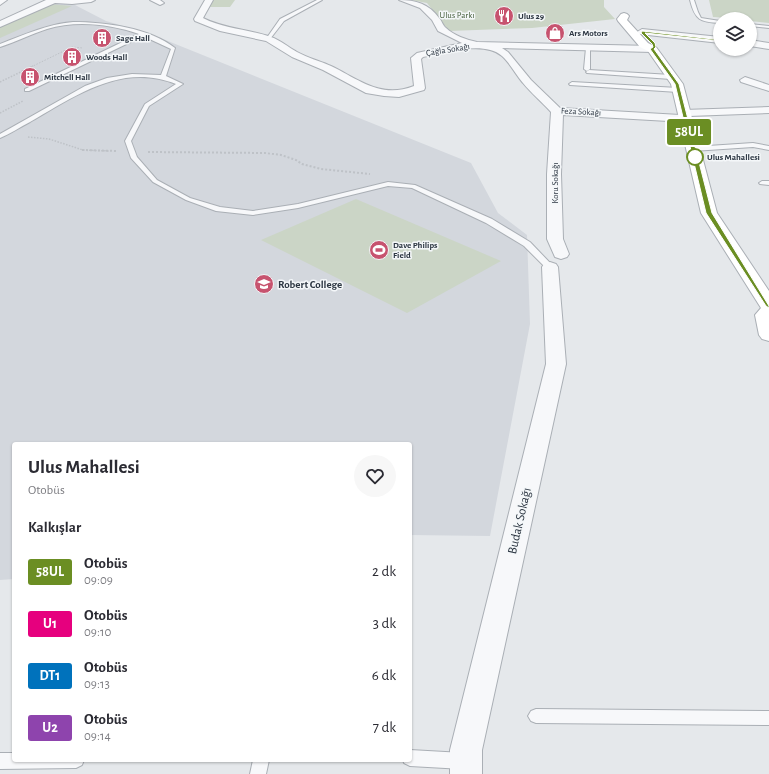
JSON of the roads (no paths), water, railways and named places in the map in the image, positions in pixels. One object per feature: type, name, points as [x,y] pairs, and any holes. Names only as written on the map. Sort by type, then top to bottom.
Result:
[{"type":"main road","points":[[619,8],[624,16],[630,19],[636,29],[654,44],[652,49],[677,84],[709,213],[769,306]]},
{"type":"main road","points":[[769,310],[765,315],[769,335]]},
{"type":"street","points":[[0,3],[3,0]]},
{"type":"street","points":[[0,24],[51,0],[83,2],[91,0]]},
{"type":"street","name":"Çağla Sokağı","points":[[209,0],[198,19],[224,29],[268,38],[297,56],[345,76],[362,87],[375,92],[412,92],[420,88],[416,58],[420,55],[462,46],[480,45],[652,49]]},
{"type":"street","points":[[403,0],[423,6],[436,19],[440,29],[472,44],[480,45]]},
{"type":"street","points":[[636,29],[658,30],[674,34]]},
{"type":"street","points":[[636,29],[713,39]]},
{"type":"street","points":[[757,44],[769,46]]},
{"type":"street","name":"Feza Sokağı","points":[[480,45],[490,47],[505,54],[527,82],[557,111],[685,116],[769,110]]},
{"type":"street","points":[[745,80],[769,88]]},
{"type":"street","name":"Koru Sokağı","points":[[556,261],[554,174],[557,111]]},
{"type":"street","name":"Budak Sokağı","points":[[466,767],[466,750],[556,364],[556,261]]},
{"type":"lane","points":[[268,38],[282,20],[320,0]]},
{"type":"lane","points":[[692,0],[694,12],[698,18],[713,22]]},
{"type":"lane","points":[[0,46],[52,27],[72,23],[103,25],[143,34],[161,41],[173,48],[171,57],[163,69],[163,77]]},
{"type":"lane","points":[[757,26],[769,27]]},
{"type":"lane","points":[[27,90],[143,34]]},
{"type":"lane","points":[[588,48],[588,71],[671,77]]},
{"type":"lane","points":[[0,136],[87,87],[106,80],[132,76],[163,77],[180,84],[147,105],[128,141],[134,158],[155,181],[188,200],[219,208],[253,212],[298,206],[388,184],[413,186],[489,221],[556,261]]},
{"type":"lane","points":[[572,84],[678,90]]},
{"type":"lane","points":[[693,149],[753,145],[769,148]]},
{"type":"lane","points":[[536,716],[769,718]]},
{"type":"lane","points":[[412,758],[466,767]]},
{"type":"lane","points":[[0,761],[12,761]]},
{"type":"lane","points":[[258,774],[260,762]]},
{"type":"place","name":"Ulus 29","points":[[504,16]]},
{"type":"place","name":"Ars Motors","points":[[555,33]]},
{"type":"place","name":"Sage Hall","points":[[102,38]]},
{"type":"place","name":"Woods Hall","points":[[72,57]]},
{"type":"place","name":"Mitchell Hall","points":[[30,77]]},
{"type":"place","name":"Ulus Mahallesi","points":[[695,157]]},
{"type":"place","name":"Dave Philips Field","points":[[379,250]]},
{"type":"place","name":"Robert College","points":[[264,284]]},
{"type":"park label","name":"Ulus Parkı","points":[[457,15]]}]
